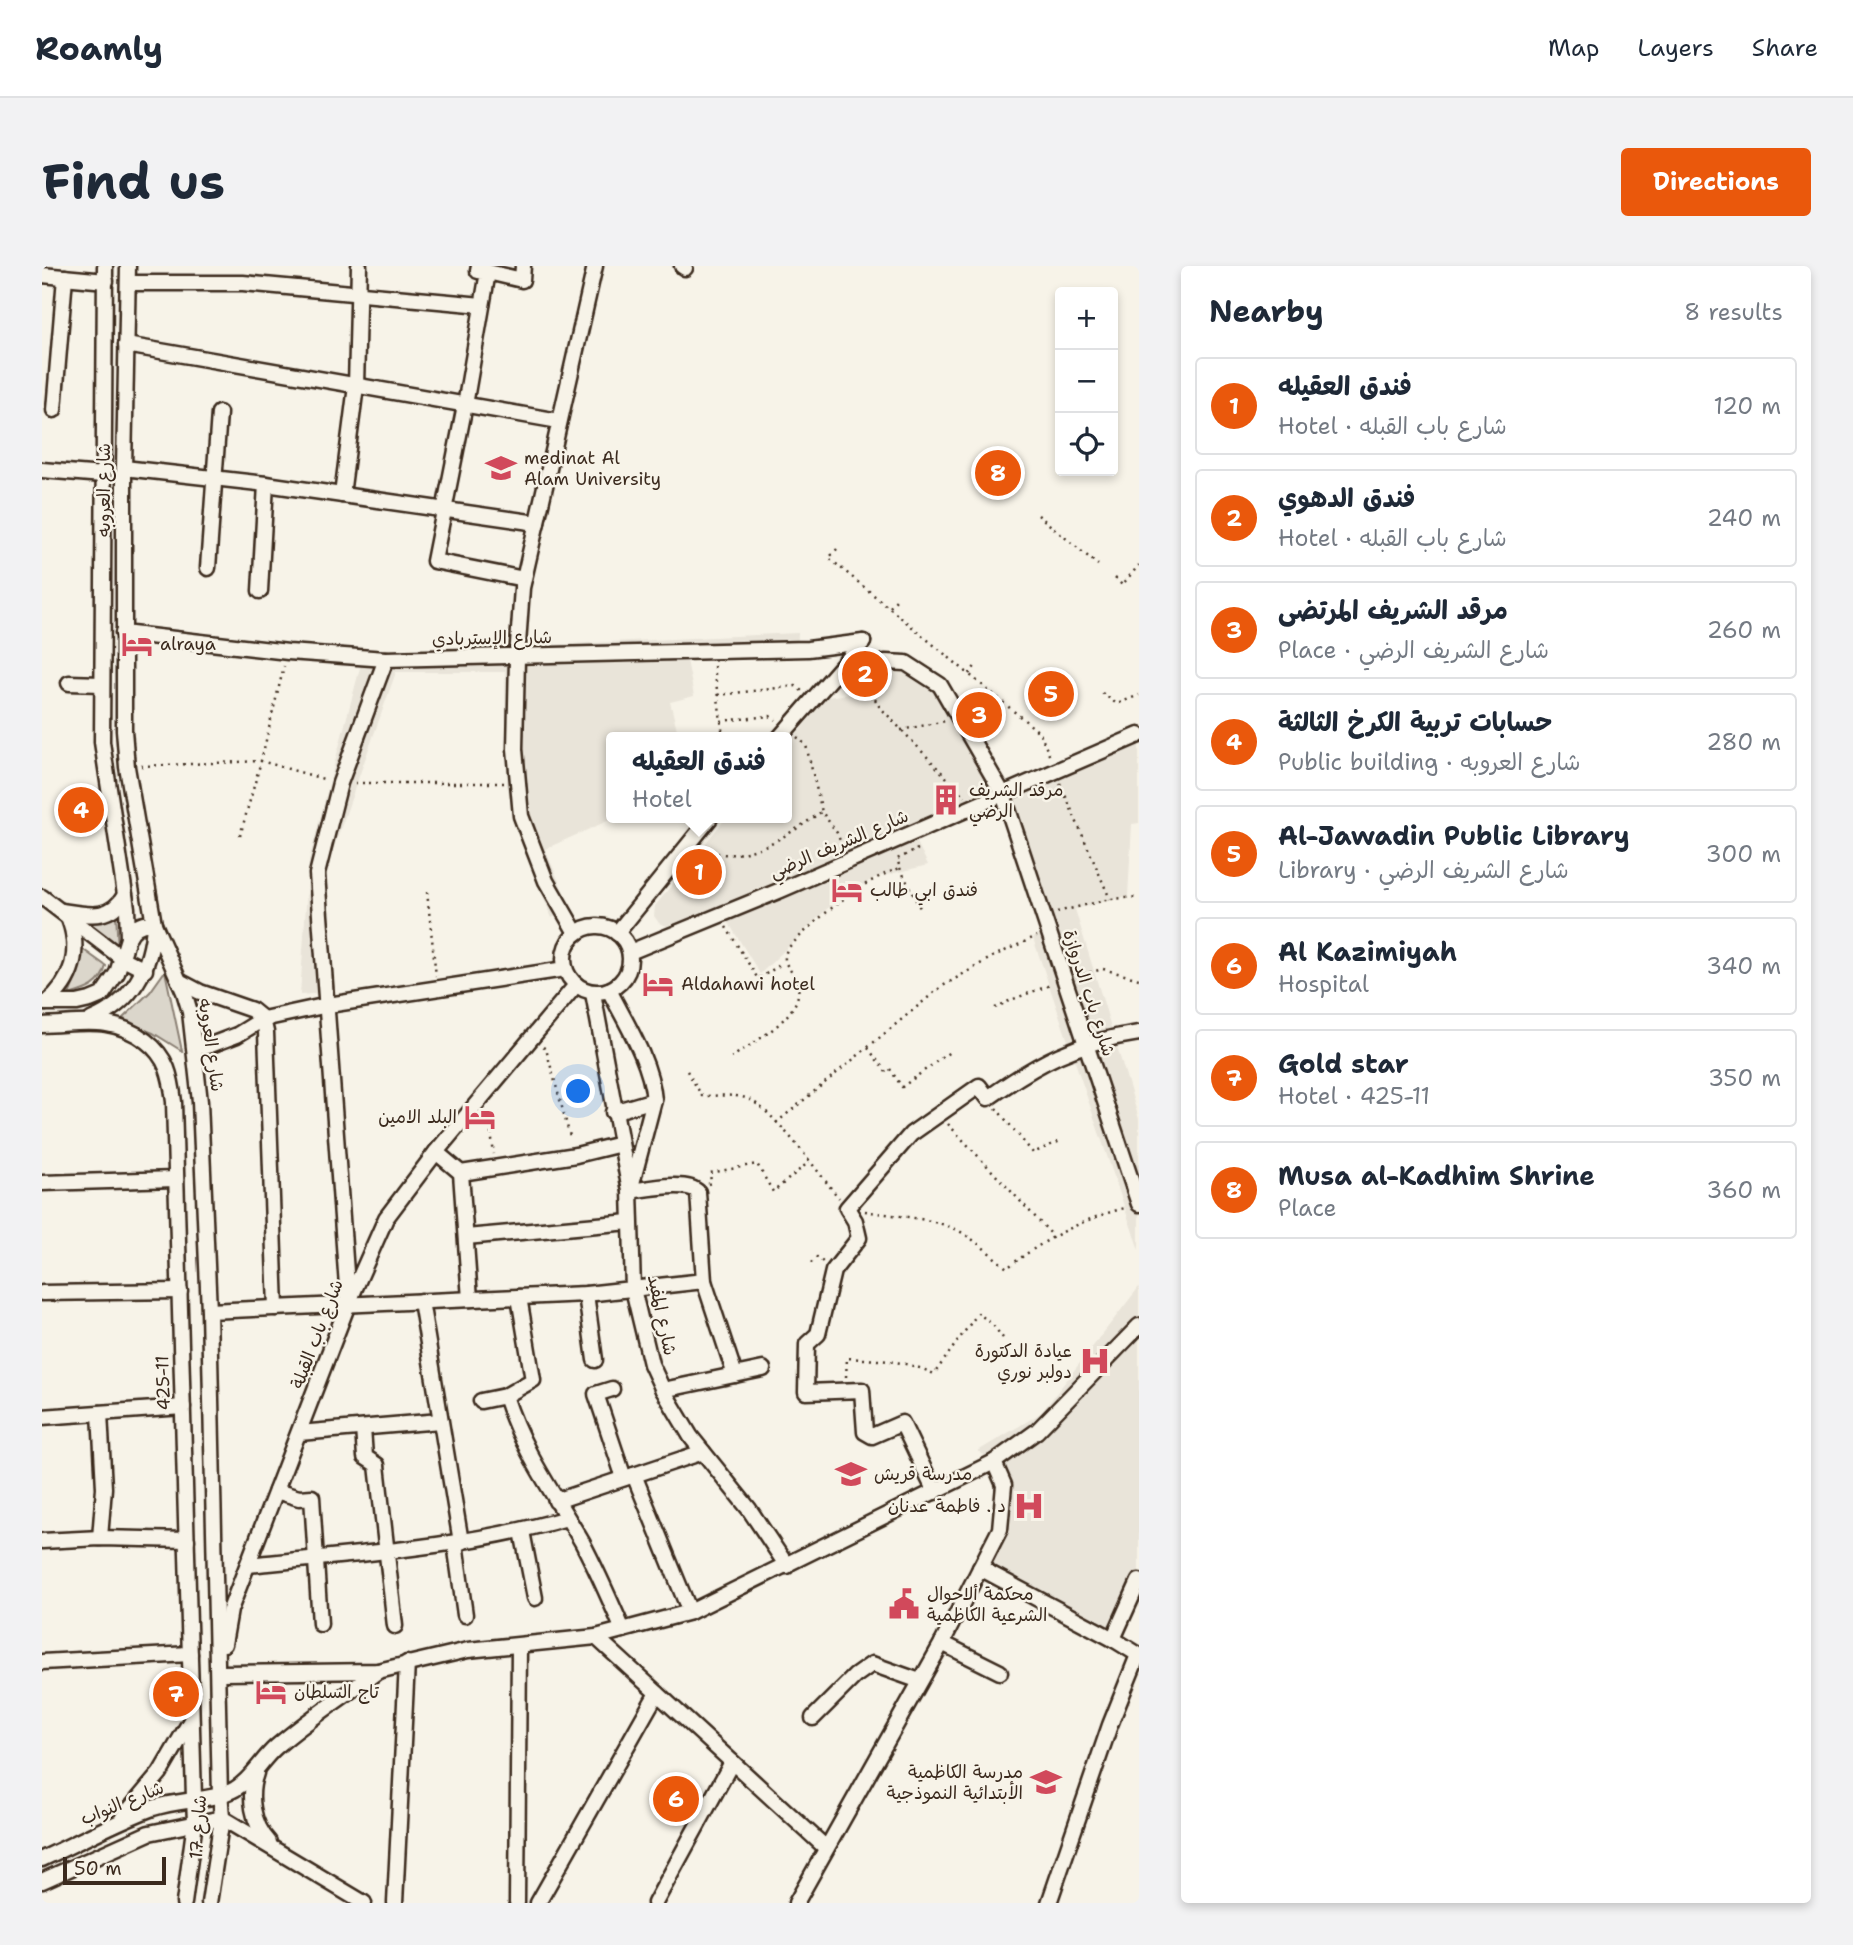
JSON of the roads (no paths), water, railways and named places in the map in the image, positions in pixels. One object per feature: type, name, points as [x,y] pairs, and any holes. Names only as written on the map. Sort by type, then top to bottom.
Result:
[{"type":"street","name":"شارع العروبه","points":[[128,266],[123,633],[127,767],[153,917],[190,1012],[200,1102],[209,1311],[220,1796]]},
{"type":"street","points":[[342,495],[356,386],[359,266]]},
{"type":"street","points":[[523,266],[522,280],[483,269],[482,304],[434,561],[524,579]]},
{"type":"street","points":[[576,933],[545,881],[522,816],[515,749],[517,658],[524,579],[595,266]]},
{"type":"street","name":"شارع العروبه","points":[[44,1003],[77,1003],[102,995],[123,959],[128,938],[126,902],[102,742],[105,274]]},
{"type":"street","points":[[42,275],[65,277],[105,274]]},
{"type":"street","points":[[54,411],[65,277]]},
{"type":"street","points":[[128,283],[243,283],[482,304]]},
{"type":"street","points":[[126,345],[559,421]]},
{"type":"street","points":[[208,568],[219,413]]},
{"type":"street","points":[[124,468],[265,484],[537,523]]},
{"type":"street","points":[[42,470],[103,475]]},
{"type":"street","points":[[260,591],[265,484]]},
{"type":"street","name":"شارع الإستربادي","points":[[123,633],[288,652],[386,659],[712,652],[820,648],[863,642],[785,732]]},
{"type":"street","points":[[348,1304],[317,874],[340,783],[386,659]]},
{"type":"street","name":"شارع باب الدروازة","points":[[885,662],[906,663],[940,685],[1003,794],[1086,1044],[1132,1206]]},
{"type":"street","points":[[69,683],[102,684]]},
{"type":"street","name":"شارع الشريف الرضي","points":[[630,952],[915,833],[1139,735]]},
{"type":"street","points":[[617,933],[706,823]]},
{"type":"street","points":[[42,897],[123,959],[145,970]]},
{"type":"street","points":[[64,915],[101,914],[126,902],[132,915],[139,918],[153,917]]},
{"type":"street","points":[[44,1003],[62,988],[72,969],[75,939],[64,915]]},
{"type":"street","points":[[128,938],[136,927],[153,917]]},
{"type":"street","name":"425-11","points":[[87,1022],[101,1016],[127,996],[145,970],[152,947],[153,917]]},
{"type":"street","points":[[596,926],[617,933],[630,952],[627,973],[621,982],[609,990],[593,992],[576,985],[565,969],[565,950],[576,933],[596,926]]},
{"type":"street","points":[[195,1047],[208,1046],[237,1035],[263,1019],[328,1005],[565,969]]},
{"type":"street","points":[[179,981],[200,992],[252,1010],[263,1019],[266,1032],[276,1308]]},
{"type":"street","name":"شارع باب القبلة","points":[[220,1754],[224,1640],[230,1610],[348,1304],[386,1218],[436,1152],[576,985]]},
{"type":"street","points":[[609,990],[648,1073],[654,1100],[629,1191],[684,1186],[695,1189],[699,1199],[704,1281],[735,1375]]},
{"type":"street","name":"شارع المفيد","points":[[593,992],[629,1191],[633,1289],[651,1364],[691,1437],[749,1509],[787,1566]]},
{"type":"street","name":"425-11","points":[[42,1025],[87,1022],[122,1026],[149,1043],[163,1057],[171,1076],[174,1102],[194,1798]]},
{"type":"street","points":[[935,1492],[902,1423],[872,1436],[865,1432],[862,1390],[806,1392],[807,1344],[818,1334],[833,1272],[859,1238],[855,1221],[847,1208],[911,1134],[979,1086],[988,1098],[1028,1070],[1064,1052],[1111,1037],[1139,1033]]},
{"type":"street","points":[[613,1112],[654,1100]]},
{"type":"street","points":[[461,1173],[576,1156],[621,1144]]},
{"type":"street","points":[[436,1152],[461,1173],[470,1299]]},
{"type":"street","points":[[42,1183],[176,1179]]},
{"type":"street","points":[[466,1237],[630,1222]]},
{"type":"street","points":[[209,1311],[586,1294],[704,1281]]},
{"type":"street","points":[[42,1293],[180,1291]]},
{"type":"street","points":[[586,1294],[595,1360]]},
{"type":"street","points":[[481,1401],[505,1396],[533,1380],[519,1297]]},
{"type":"street","points":[[421,1301],[458,1542],[465,1615]]},
{"type":"street","points":[[222,1673],[378,1671],[468,1650],[596,1637],[690,1612],[994,1462],[1037,1431],[1139,1326]]},
{"type":"street","points":[[663,1390],[763,1369]]},
{"type":"street","points":[[612,1390],[596,1394],[629,1477],[690,1612]]},
{"type":"street","points":[[505,1396],[522,1442],[593,1563],[623,1630]]},
{"type":"street","points":[[42,1417],[183,1407]]},
{"type":"street","points":[[100,1413],[104,1488],[100,1538]]},
{"type":"street","points":[[299,1433],[440,1421]]},
{"type":"street","points":[[363,1428],[365,1457],[377,1465],[395,1626]]},
{"type":"street","points":[[556,1501],[703,1452]]},
{"type":"street","points":[[796,1903],[942,1643],[1000,1529],[1004,1485],[994,1462]]},
{"type":"street","points":[[276,1491],[299,1498],[312,1497],[320,1623]]},
{"type":"street","points":[[248,1565],[458,1542],[522,1531],[567,1518]]},
{"type":"street","points":[[522,1531],[535,1598]]},
{"type":"street","points":[[42,1541],[100,1538],[187,1540]]},
{"type":"street","points":[[980,1568],[1139,1655],[1110,1725],[1049,1903]]},
{"type":"street","points":[[1113,1639],[1139,1581]]},
{"type":"street","points":[[596,1637],[826,1848]]},
{"type":"street","points":[[942,1643],[1000,1672]]},
{"type":"street","points":[[517,1903],[519,1646]]},
{"type":"street","points":[[42,1662],[190,1654]]},
{"type":"street","points":[[396,1903],[407,1663]]},
{"type":"street","points":[[813,1718],[855,1676],[872,1664],[920,1681]]},
{"type":"street","points":[[220,1796],[243,1783],[276,1747],[378,1671]]},
{"type":"street","points":[[538,1903],[657,1693]]},
{"type":"street","points":[[119,1822],[160,1773],[192,1718]]},
{"type":"street","name":"شارع 17","points":[[209,1903],[222,1818],[220,1754]]},
{"type":"street","points":[[654,1903],[732,1762]]},
{"type":"street","points":[[257,1768],[252,1795],[256,1823],[262,1835],[278,1852]]},
{"type":"street","name":"شارع النواب","points":[[46,1853],[163,1805],[220,1796]]},
{"type":"street","name":"شارع 17","points":[[184,1903],[194,1822],[194,1798]]},
{"type":"street","points":[[42,1881],[149,1833],[222,1818],[364,1903]]},
{"type":"place","name":"medinat Al Alam University","points":[[501,468]]},
{"type":"place","name":"Musa al-Kadhim Shrine","points":[[998,473]]},
{"type":"place","name":"alraya","points":[[137,644]]},
{"type":"place","name":"فندق الدهوي","points":[[865,674]]},
{"type":"place","name":"Al-Jawadin Public Library","points":[[1051,694]]},
{"type":"place","name":"مرقد الشريف المرتضى","points":[[979,715]]},
{"type":"place","name":"مرقد الشريف الرضي","points":[[946,800]]},
{"type":"place","name":"حسابات تربية الكرخ الثالثة","points":[[81,810]]},
{"type":"place","name":"فندق العقيله","points":[[699,872]]},
{"type":"place","name":"فندق ابي طالب","points":[[847,890]]},
{"type":"place","name":"Aldahawi hotel","points":[[658,984]]},
{"type":"place","name":"البلد الامين","points":[[480,1117]]},
{"type":"place","name":"عيادة الدكتورة دولبر نوري","points":[[1095,1361]]},
{"type":"place","name":"مدرسة قريش","points":[[851,1474]]},
{"type":"place","name":"د . فاطمة عدنان","points":[[1029,1506]]},
{"type":"place","name":"محكمة ألاحوال الشرعية الكاظمية","points":[[904,1604]]},
{"type":"place","name":"تاج السلطان","points":[[271,1692]]},
{"type":"place","name":"Gold star","points":[[176,1694]]},
{"type":"place","name":"مدرسة الكاظمية الأبتدائية النموذجية","points":[[1046,1782]]},
{"type":"place","name":"Al Kazimiyah","points":[[676,1799]]}]
